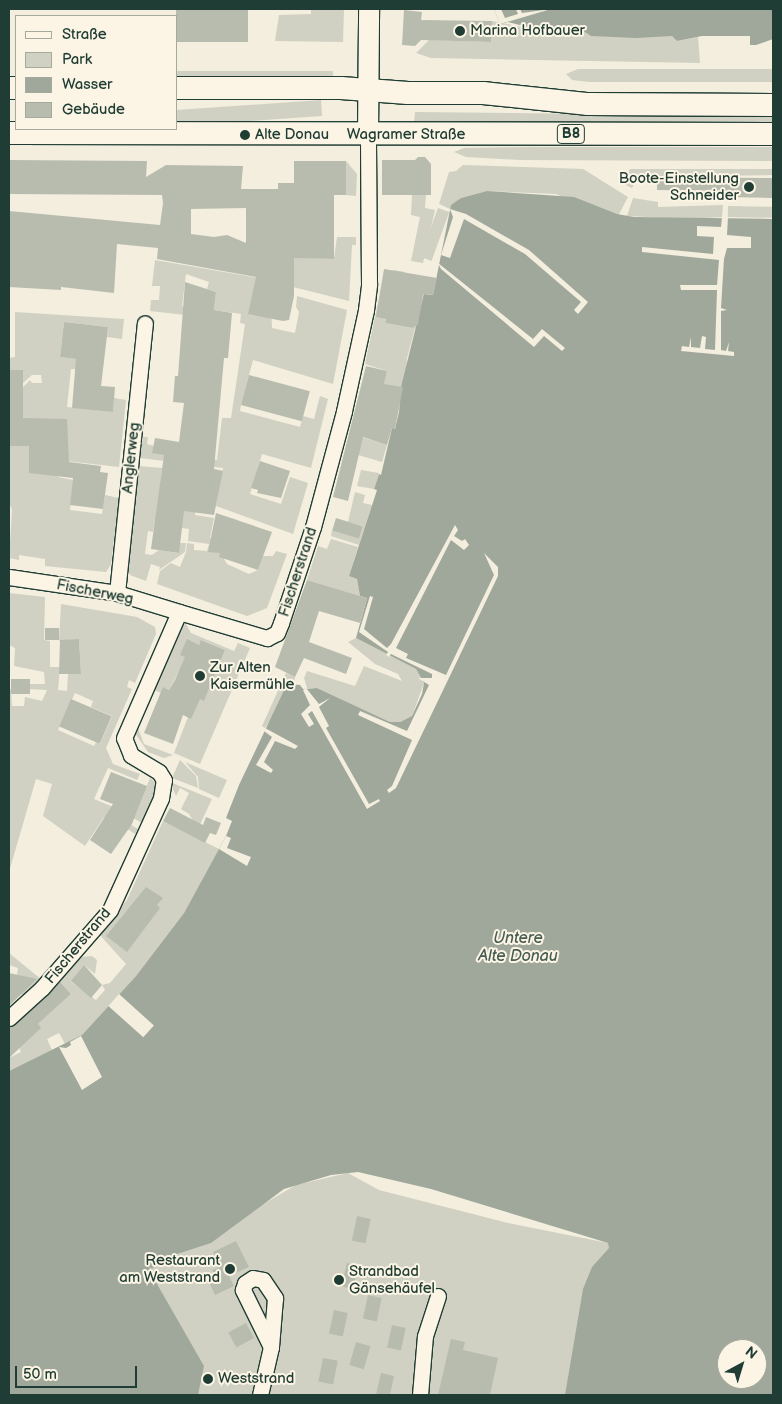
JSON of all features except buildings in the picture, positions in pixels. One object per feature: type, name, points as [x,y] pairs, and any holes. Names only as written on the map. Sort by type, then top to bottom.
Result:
[{"type":"main road","points":[[368,136],[369,9]]},
{"type":"main road","name":"B8","points":[[178,88],[368,89],[483,93],[588,104],[773,104]]},
{"type":"main road","name":"Wagramer Straße","points":[[9,133],[368,136],[773,134]]},
{"type":"street","name":"Fischerstrand","points":[[9,1018],[42,988],[110,910],[161,798],[164,780],[159,772],[131,754],[124,738],[179,612],[267,638],[277,633],[313,527],[344,411],[366,310],[369,284],[368,136]]},
{"type":"street","name":"Anglerweg","points":[[116,593],[145,323]]},
{"type":"street","name":"Fischerweg","points":[[9,577],[116,593],[179,612]]},
{"type":"street","points":[[420,1395],[425,1336],[438,1296]]},
{"type":"street","points":[[260,1395],[271,1347]]},
{"type":"green space","points":[[311,9],[344,9],[343,42],[275,41],[279,15],[311,14]]},
{"type":"green space","points":[[492,21],[543,31],[583,31],[591,36],[672,36],[677,41],[698,37],[700,63],[431,58],[416,53],[429,40],[491,42]]},
{"type":"green space","points":[[578,69],[773,69],[773,82],[589,82],[572,80],[566,74]]},
{"type":"green space","points":[[178,71],[333,71],[333,76],[178,76]]},
{"type":"green space","points":[[321,100],[322,116],[178,126],[178,110]]},
{"type":"green space","points":[[415,112],[773,116],[773,123],[414,123]]},
{"type":"green space","points":[[773,147],[773,161],[520,160],[466,157],[454,152],[464,148]]},
{"type":"green space","points":[[346,161],[357,174],[356,196],[346,195]]},
{"type":"green space","points":[[463,165],[583,169],[628,197],[616,220],[556,194],[487,191],[461,198],[450,209],[439,204],[449,172],[456,171]]},
{"type":"green space","points":[[630,169],[773,169],[773,175],[638,177],[632,188],[622,183]]},
{"type":"green space","points":[[412,195],[426,195],[425,208],[435,210],[423,263],[411,261],[420,217],[411,215]]},
{"type":"green space","points":[[633,198],[658,202],[658,207],[723,205],[722,217],[690,219],[627,216]]},
{"type":"green space","points":[[728,206],[772,207],[772,218],[728,217]]},
{"type":"green space","points":[[438,208],[449,212],[431,261],[420,257]]},
{"type":"green space","points":[[294,233],[307,258],[334,259],[337,237],[356,237],[356,245],[352,245],[349,301],[293,287]]},
{"type":"green space","points":[[155,260],[270,280],[272,328],[295,333],[299,312],[296,307],[297,296],[347,310],[333,384],[253,360],[241,405],[240,411],[300,427],[303,416],[314,419],[320,396],[328,399],[311,468],[262,454],[250,494],[281,504],[290,477],[308,483],[293,534],[216,506],[223,468],[140,458],[143,437],[148,437],[147,444],[193,457],[217,460],[222,418],[231,418],[245,324],[240,323],[241,314],[214,310],[216,292],[207,289],[209,282],[186,274],[182,306],[189,309],[186,315],[150,311],[151,300],[159,300],[160,286],[152,286]]},
{"type":"green space","points":[[393,270],[405,272],[402,290],[424,294],[423,306],[426,308],[422,318],[425,329],[415,328],[407,358],[405,394],[399,406],[379,403],[387,371],[365,364],[381,289],[390,290]],"holes":[[[387,310],[419,315],[418,325],[411,328],[385,323]]]},
{"type":"green space","points":[[15,312],[124,319],[122,339],[107,337],[108,327],[64,322],[60,357],[104,362],[102,370],[71,369],[67,407],[113,412],[114,398],[126,400],[119,467],[48,459],[58,477],[73,480],[70,510],[102,514],[105,495],[119,498],[111,564],[106,572],[45,566],[45,559],[19,555],[19,560],[9,558],[12,510],[9,502],[9,401],[23,401],[23,387],[30,380],[32,383],[42,383],[41,375],[32,375],[23,383],[23,370],[9,370],[9,358],[15,357]]},
{"type":"green space","points":[[349,433],[387,445],[382,462],[358,455]]},
{"type":"green space","points":[[139,466],[162,468],[159,498],[200,477],[195,515],[214,518],[210,538],[222,541],[231,518],[237,520],[224,559],[227,564],[249,574],[258,570],[263,556],[273,556],[276,551],[287,554],[267,608],[247,616],[157,584],[160,571],[171,563],[180,567],[186,552],[187,543],[194,544],[194,550],[207,551],[209,544],[188,541],[189,529],[182,528],[182,523],[155,520],[153,532],[148,531],[145,554],[152,555],[159,550],[178,553],[180,543],[186,543],[185,552],[159,570],[160,567],[151,564],[146,581],[130,575],[127,566]]},
{"type":"green space","points":[[361,470],[379,473],[374,489],[357,486]]},
{"type":"green space","points":[[355,492],[365,495],[363,503],[372,505],[359,545],[331,536],[332,530],[359,538],[363,526],[348,522]]},
{"type":"green space","points":[[331,539],[358,547],[349,576],[357,579],[360,596],[307,580],[318,546],[327,549]]},
{"type":"green space","points":[[9,593],[45,597],[44,640],[50,641],[50,667],[60,667],[58,690],[67,691],[68,674],[81,674],[79,639],[59,641],[61,604],[137,617],[155,627],[156,634],[135,683],[129,680],[127,687],[132,689],[106,748],[113,764],[140,774],[137,780],[108,768],[94,799],[135,816],[150,778],[157,784],[158,792],[142,823],[130,816],[126,822],[138,829],[135,834],[109,817],[104,817],[85,846],[43,816],[52,784],[36,779],[9,872],[9,689],[11,689],[12,706],[24,706],[25,697],[42,701],[47,690],[29,689],[29,684],[45,684],[44,672],[14,666],[15,648],[9,645]],"holes":[[[75,693],[93,701],[91,707],[112,716],[100,744],[96,742],[94,746],[58,730]]]},
{"type":"green space","points":[[186,624],[191,633],[234,651],[238,643],[250,648],[200,764],[174,753],[188,717],[200,699],[204,700],[225,650],[202,640],[199,645],[187,640],[192,660],[186,674],[179,671],[169,690],[164,688],[161,693],[154,690],[138,728],[144,744],[173,755],[164,758],[148,752],[135,733],[135,725],[180,626]]},
{"type":"green space","points":[[356,638],[416,669],[424,683],[412,716],[400,722],[390,722],[317,688],[307,688],[304,678],[307,671],[355,686],[364,666],[402,681],[398,674],[375,664],[348,642]]},
{"type":"green space","points":[[286,673],[295,677],[293,688],[265,728],[262,726]]},
{"type":"green space","points":[[180,760],[196,776],[198,788],[172,778]]},
{"type":"green space","points":[[185,762],[227,780],[219,798],[199,789],[198,777]]},
{"type":"green space","points":[[170,782],[212,799],[198,829],[189,814],[181,809],[189,793],[180,788],[176,796]]},
{"type":"green space","points":[[163,821],[219,849],[184,913],[136,976],[82,1035],[65,1044],[59,1033],[47,1039],[52,1050],[9,1071],[9,1058],[21,1052],[19,1047],[38,1024],[71,994],[58,980],[80,957],[92,956],[97,960],[95,974],[84,965],[71,982],[96,1000],[105,990],[102,985],[110,983],[126,964],[99,934],[127,900]]},
{"type":"green space","points":[[9,953],[42,980],[24,996],[16,990],[29,978],[17,975],[18,968],[9,965]]},
{"type":"green space","name":"Strandbad Gänsehäufel","points":[[348,1173],[379,1190],[508,1223],[608,1243],[628,1267],[605,1395],[9,1395],[9,1313],[260,1206],[296,1185]]},
{"type":"water","points":[[494,9],[773,9],[773,39],[756,45],[750,45],[750,36],[702,36],[677,41],[672,36],[636,38],[591,36],[583,31],[543,31],[508,22],[500,24]]},
{"type":"water","name":"Untere Alte Donau","points":[[487,191],[574,197],[617,214],[634,217],[773,219],[773,1395],[565,1395],[583,1289],[592,1267],[609,1248],[608,1243],[431,1189],[358,1172],[331,1175],[284,1189],[211,1243],[177,1254],[149,1270],[204,1366],[198,1395],[9,1395],[9,1071],[82,1035],[136,976],[184,913],[226,836],[232,821],[226,818],[239,785],[287,684],[300,685],[303,689],[317,688],[390,722],[400,722],[412,716],[422,694],[424,683],[416,669],[356,638],[367,598],[360,596],[357,579],[349,576],[377,490],[374,489],[379,474],[381,475],[392,428],[395,429],[399,412],[401,387],[424,294],[433,295],[451,205],[461,198]]},
{"type":"pier","points":[[494,9],[501,9],[505,18],[518,14],[516,9],[520,9],[522,13],[551,9],[500,24]]},
{"type":"pier","points":[[450,209],[466,214],[529,250],[588,302],[578,314],[574,310],[581,302],[525,254],[464,219],[450,258],[441,255],[453,217]]},
{"type":"pier","points":[[722,217],[728,217],[727,235],[751,237],[751,248],[727,248],[724,259],[721,308],[727,310],[721,311],[721,350],[726,351],[729,342],[728,351],[734,352],[734,356],[681,351],[682,346],[689,347],[691,337],[691,347],[700,348],[702,336],[706,337],[705,349],[715,350],[717,290],[681,290],[680,285],[717,285],[719,260],[642,252],[642,247],[713,254],[714,237],[697,236],[697,226],[721,227]]},
{"type":"pier","points":[[438,263],[533,339],[542,329],[565,348],[562,351],[544,336],[534,347],[441,269]]},
{"type":"pier","points":[[455,525],[458,530],[454,536],[462,541],[465,539],[469,545],[464,550],[451,540],[396,648],[408,654],[406,658],[446,675],[494,575],[484,553],[498,567],[498,576],[396,788],[389,793],[387,790],[392,786],[412,740],[358,715],[360,711],[407,731],[429,685],[418,678],[432,678],[432,674],[391,654],[389,657],[386,655],[388,652],[359,632],[370,596],[373,597],[364,629],[387,648],[391,644]]},
{"type":"pier","points":[[306,688],[319,704],[330,698],[319,707],[329,726],[326,728],[369,804],[379,799],[380,801],[367,809],[312,711],[308,714],[314,724],[309,727],[301,714],[310,705],[303,690]]},
{"type":"pier","points":[[265,728],[298,746],[295,749],[275,741],[264,762],[273,770],[271,773],[256,765],[272,737],[264,731]]},
{"type":"pier","points":[[226,836],[231,838],[227,848],[251,857],[247,866],[219,849]]},
{"type":"pier","points":[[119,994],[154,1025],[143,1037],[108,1006]]},
{"type":"pier","points":[[81,1036],[102,1077],[82,1090],[59,1047],[66,1048],[71,1045],[70,1042]]},
{"type":"place","name":"Marina Hofbauer","points":[[460,31]]},
{"type":"place","name":"Alte Donau","points":[[245,135]]},
{"type":"place","name":"Boote-Einstellung Schneider","points":[[749,187]]},
{"type":"place","name":"Zur Alten Kaisermühle","points":[[200,676]]},
{"type":"place","name":"Restaurant am Weststrand","points":[[230,1269]]},
{"type":"place","name":"Strandbad Gänsehäufel","points":[[339,1280]]},
{"type":"place","name":"Weststrand","points":[[208,1379]]}]
